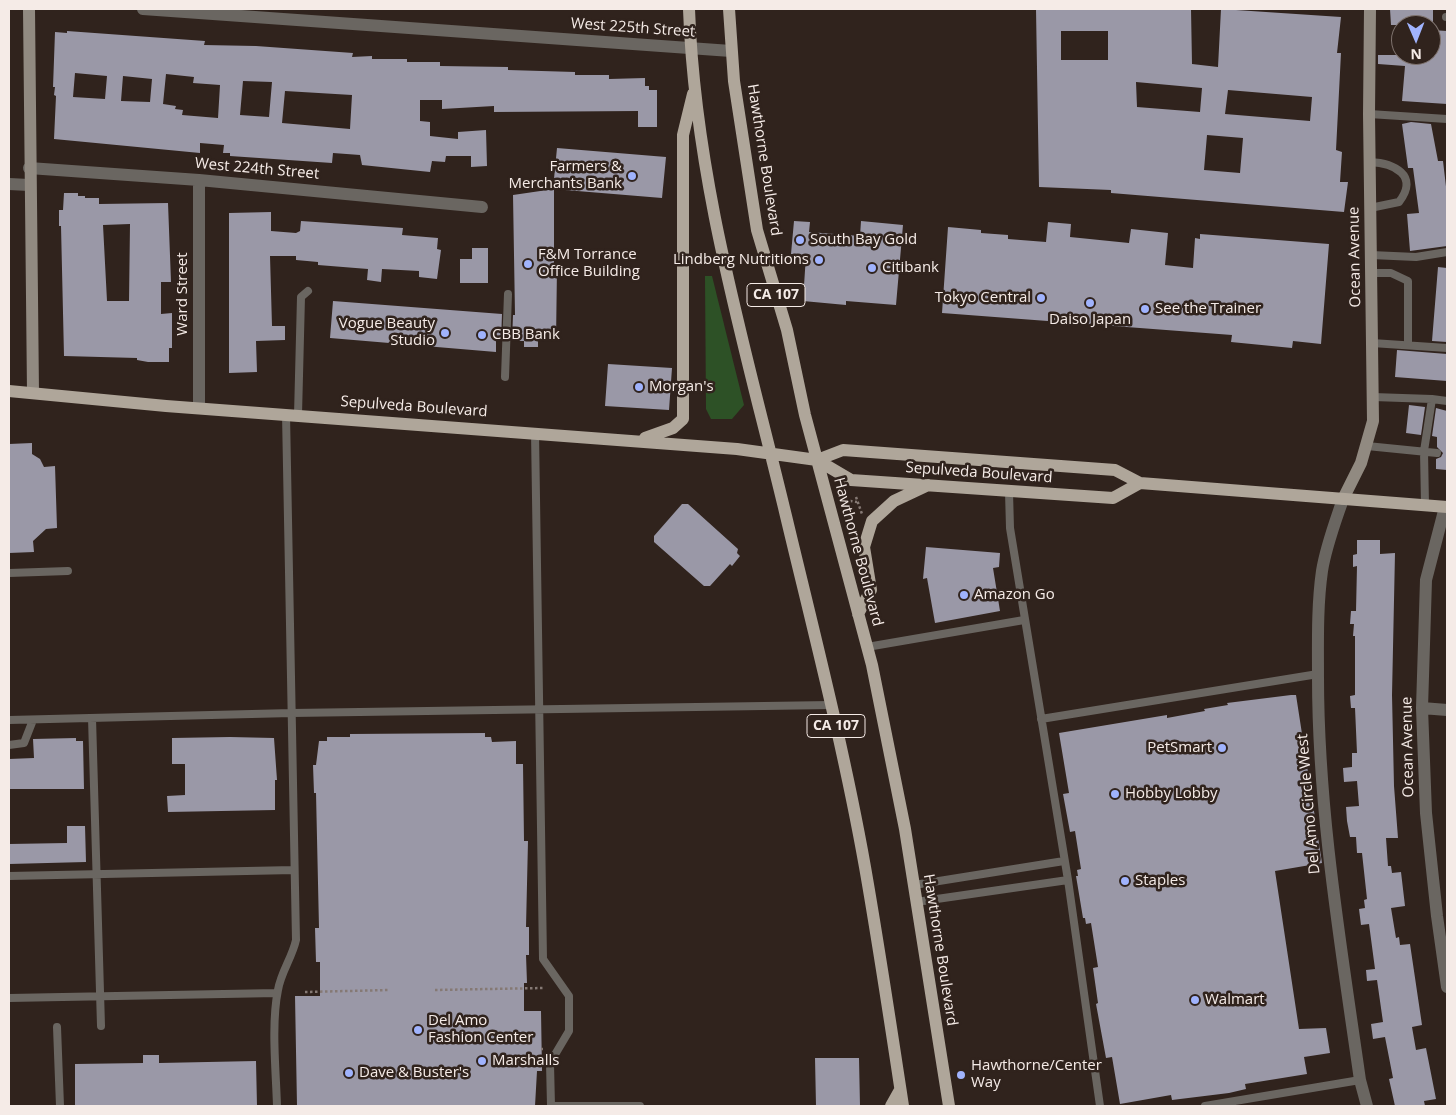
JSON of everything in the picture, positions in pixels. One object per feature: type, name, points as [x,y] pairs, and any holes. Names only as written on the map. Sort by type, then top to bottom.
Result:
[{"type":"main road","name":"CA 107","points":[[689,9],[690,48],[705,159],[731,300],[831,705],[865,866],[903,1106]]},
{"type":"main road","name":"Hawthorne Boulevard","points":[[729,9],[731,52],[744,154],[757,230],[787,330],[817,460],[867,647],[905,829],[948,1106]]},
{"type":"main road","points":[[639,440],[673,428],[683,419],[683,135],[695,87]]},
{"type":"main road","name":"Sepulveda Boulevard","points":[[9,391],[198,408],[639,440],[817,460],[851,480],[1113,498],[1140,483]]},
{"type":"main road","name":"Sepulveda Boulevard","points":[[817,460],[843,450],[1115,470],[1140,483],[1446,507]]},
{"type":"main road","points":[[858,614],[871,590],[864,547],[872,521],[894,501],[929,485]]},
{"type":"main road","points":[[891,1106],[900,1090]]},
{"type":"street","points":[[29,9],[29,185],[33,393]]},
{"type":"street","name":"West 225th Street","points":[[143,9],[731,52]]},
{"type":"street","name":"Ocean Avenue","points":[[1343,499],[1367,446],[1374,421],[1369,114],[1370,9]]},
{"type":"street","name":"West 224th Street","points":[[29,168],[199,180],[482,207]]},
{"type":"street","name":"Ward Street","points":[[198,408],[199,180]]},
{"type":"street","points":[[9,184],[29,185]]},
{"type":"street","name":"Del Amo Circle West","points":[[1343,499],[1330,538],[1322,572],[1318,674],[1318,743],[1329,847],[1360,1080],[1367,1106]]},
{"type":"street","name":"Ocean Avenue","points":[[1446,507],[1426,580],[1422,708],[1426,813],[1436,916],[1447,987]]},
{"type":"street","points":[[1422,708],[1447,710]]},
{"type":"lane","points":[[1369,114],[1447,119]]},
{"type":"lane","points":[[1370,162],[1395,166],[1404,176],[1406,188],[1399,202],[1370,208]]},
{"type":"lane","points":[[1371,255],[1416,257],[1447,252]]},
{"type":"lane","points":[[1371,273],[1391,273],[1408,281],[1408,345]]},
{"type":"lane","points":[[277,1106],[278,993],[296,940],[292,713],[292,414],[301,297],[308,291]]},
{"type":"lane","points":[[505,377],[508,294]]},
{"type":"lane","points":[[1372,343],[1447,348]]},
{"type":"lane","points":[[1373,397],[1447,400]]},
{"type":"lane","points":[[1425,505],[1424,451],[1432,399]]},
{"type":"lane","points":[[535,432],[543,959],[569,996],[569,1031],[550,1063],[551,1106],[640,1106]]},
{"type":"lane","points":[[1367,446],[1436,453]]},
{"type":"lane","points":[[1009,492],[1010,528],[1068,880],[1100,1106]]},
{"type":"lane","points":[[9,573],[68,571]]},
{"type":"lane","points":[[867,647],[1024,620]]},
{"type":"lane","points":[[1041,719],[1318,674]]},
{"type":"lane","points":[[9,720],[292,713],[831,705]]},
{"type":"lane","points":[[92,718],[101,1026]]},
{"type":"lane","points":[[9,745],[24,743],[34,720]]},
{"type":"lane","points":[[914,884],[1064,861]]},
{"type":"lane","points":[[9,876],[294,870]]},
{"type":"lane","points":[[916,902],[1068,880]]},
{"type":"lane","points":[[9,998],[278,993]]},
{"type":"lane","points":[[57,1027],[60,1106]]},
{"type":"lane","points":[[1205,1106],[1360,1080]]},
{"type":"path","points":[[856,497],[861,514],[864,516]]},
{"type":"path","points":[[850,502],[857,502]]},
{"type":"path","points":[[435,990],[543,988]]},
{"type":"path","points":[[305,992],[390,990]]},
{"type":"green space","points":[[705,276],[712,276],[744,405],[732,419],[711,419],[706,409]]},
{"type":"building","points":[[1036,9],[1191,9],[1192,64],[1218,67],[1221,9],[1341,17],[1337,53],[1341,53],[1336,150],[1342,152],[1340,182],[1348,182],[1344,212],[1111,193],[1111,190],[1039,187]],"holes":[[[1061,31],[1108,31],[1108,60],[1061,60]],[[1136,82],[1202,88],[1200,112],[1137,107]],[[1228,90],[1312,97],[1310,121],[1225,114]],[[1207,135],[1243,138],[1240,173],[1204,170]]]},
{"type":"building","points":[[1390,9],[1433,9],[1433,15],[1391,15],[1391,25]]},
{"type":"building","points":[[67,31],[205,41],[204,45],[256,46],[353,53],[352,57],[372,56],[372,59],[407,59],[407,62],[440,62],[440,66],[508,67],[508,70],[575,72],[575,75],[609,75],[609,79],[645,78],[645,86],[649,86],[649,90],[657,90],[657,127],[638,127],[638,111],[494,112],[494,106],[442,109],[442,100],[420,100],[420,121],[430,122],[430,136],[458,139],[458,132],[486,130],[487,166],[471,167],[471,156],[446,156],[445,162],[432,161],[430,172],[362,165],[360,155],[333,153],[332,163],[230,156],[230,153],[223,153],[224,145],[200,143],[200,153],[54,139],[56,96],[54,95],[55,87],[53,87],[55,32],[67,33]],"holes":[[[75,73],[107,76],[105,99],[73,97]],[[166,74],[194,77],[193,83],[220,85],[218,118],[182,115],[183,110],[175,109],[176,106],[163,104]],[[123,76],[152,79],[150,102],[121,101]],[[243,81],[272,82],[269,117],[240,115]],[[285,91],[352,95],[350,129],[282,123]]]},
{"type":"building","points":[[1441,31],[1447,31],[1447,104],[1402,101],[1405,66],[1392,65],[1441,65]]},
{"type":"building","points":[[1378,55],[1391,55],[1391,65],[1378,64]]},
{"type":"building","points":[[1411,122],[1431,124],[1438,161],[1443,161],[1447,195],[1447,246],[1410,251],[1407,214],[1419,213],[1413,168],[1408,168],[1402,124]]},
{"type":"building","points":[[557,148],[666,157],[662,198],[553,189]]},
{"type":"building","name":"F&M Torrance Office Building","points":[[554,189],[554,267],[557,267],[556,341],[538,341],[538,347],[524,347],[524,341],[512,341],[513,315],[515,315],[513,195]]},
{"type":"building","points":[[64,193],[78,193],[78,196],[85,196],[85,198],[99,198],[99,204],[168,203],[171,282],[161,282],[161,314],[172,313],[172,348],[169,348],[169,362],[148,362],[137,360],[137,358],[64,356],[61,226],[59,226],[59,210],[63,210]],"holes":[[[130,224],[129,301],[107,301],[103,225]]]},
{"type":"building","points":[[271,212],[271,231],[296,233],[300,231],[301,221],[403,228],[402,235],[438,238],[437,249],[441,250],[437,279],[419,277],[419,271],[382,269],[381,282],[367,280],[368,269],[318,265],[318,262],[296,260],[296,256],[270,256],[272,326],[285,326],[285,340],[256,341],[257,372],[229,373],[229,213]]},
{"type":"building","points":[[794,221],[810,222],[809,232],[860,236],[861,221],[903,225],[896,305],[846,301],[846,305],[803,301],[806,255],[791,254]]},
{"type":"building","points":[[1048,222],[1071,224],[1070,237],[1129,243],[1131,229],[1168,233],[1165,265],[1193,268],[1195,238],[1200,239],[1200,234],[1329,244],[1321,344],[1293,341],[1292,348],[1231,342],[1232,335],[942,313],[948,227],[981,230],[981,233],[1008,235],[1008,239],[1046,242]]},
{"type":"building","points":[[472,248],[488,248],[488,283],[460,283],[460,259],[472,259]]},
{"type":"building","points":[[1438,267],[1447,268],[1447,342],[1432,341]]},
{"type":"building","points":[[333,301],[502,314],[501,341],[496,340],[496,352],[330,338]]},
{"type":"building","points":[[1397,350],[1447,354],[1447,381],[1395,377]]},
{"type":"building","name":"Morgan's","points":[[608,364],[672,368],[669,410],[605,406]]},
{"type":"building","points":[[1409,405],[1425,407],[1421,435],[1406,433]]},
{"type":"building","points":[[1436,408],[1447,411],[1447,470],[1436,469],[1436,459],[1441,457],[1443,453],[1437,447],[1437,437],[1432,436]]},
{"type":"building","points":[[32,443],[32,454],[40,459],[44,467],[55,466],[57,528],[46,529],[33,541],[34,552],[9,553],[9,444]]},
{"type":"building","points":[[682,504],[688,504],[738,549],[737,553],[740,556],[710,586],[704,586],[654,542],[654,536]]},
{"type":"building","points":[[1357,540],[1380,540],[1380,554],[1395,553],[1392,695],[1394,786],[1398,838],[1386,838],[1388,866],[1391,866],[1392,873],[1401,872],[1405,906],[1391,908],[1396,938],[1399,937],[1400,945],[1410,944],[1422,1025],[1412,1027],[1416,1050],[1426,1048],[1436,1099],[1424,1101],[1425,1106],[1395,1106],[1389,1079],[1393,1078],[1385,1037],[1373,1039],[1371,1024],[1383,1022],[1377,980],[1367,981],[1366,970],[1375,969],[1369,924],[1361,925],[1359,909],[1365,908],[1364,900],[1367,899],[1362,853],[1357,853],[1356,837],[1350,837],[1346,807],[1359,806],[1357,781],[1344,782],[1343,768],[1352,767],[1352,753],[1357,753],[1355,708],[1351,708],[1350,696],[1355,695],[1355,636],[1353,636],[1354,624],[1350,624],[1351,611],[1356,611],[1357,566],[1353,567],[1353,555],[1357,554]]},
{"type":"building","name":"Amazon Go","points":[[926,547],[1000,553],[999,567],[993,568],[1000,611],[935,623],[927,578],[923,579]]},
{"type":"building","points":[[1296,695],[1322,863],[1275,871],[1299,1029],[1326,1028],[1330,1053],[1304,1057],[1307,1074],[1245,1084],[1246,1089],[1172,1100],[1171,1095],[1120,1104],[1112,1057],[1106,1058],[1096,1004],[1098,1003],[1093,968],[1098,967],[1091,923],[1086,924],[1085,918],[1083,918],[1076,876],[1078,876],[1077,870],[1081,869],[1075,831],[1070,832],[1063,794],[1069,793],[1059,733],[1167,715],[1167,718],[1205,711],[1204,709],[1228,705],[1227,703]]},
{"type":"building","points":[[485,733],[485,737],[491,737],[492,742],[516,741],[516,764],[523,764],[524,841],[528,841],[526,927],[529,927],[529,955],[526,955],[527,983],[524,983],[524,1011],[541,1011],[542,1071],[537,1071],[535,1106],[297,1106],[295,996],[320,996],[320,962],[316,962],[315,928],[319,928],[316,793],[314,793],[313,765],[316,765],[319,741],[327,741],[327,737],[350,737],[350,734]]},
{"type":"building","points":[[76,738],[76,741],[83,741],[84,789],[9,789],[9,759],[34,758],[33,739]]},
{"type":"building","points":[[172,738],[274,738],[277,780],[275,780],[275,810],[168,812],[167,796],[185,795],[185,764],[172,764]]},
{"type":"building","points":[[67,826],[85,826],[86,862],[9,864],[9,844],[67,843]]},
{"type":"building","points":[[143,1055],[159,1055],[159,1063],[256,1061],[257,1106],[75,1106],[75,1064],[143,1063]]},
{"type":"building","points":[[815,1058],[859,1058],[860,1106],[816,1106]]},
{"type":"place","name":"Farmers & Merchants Bank","points":[[632,176]]},
{"type":"place","name":"South Bay Gold","points":[[800,240]]},
{"type":"place","name":"Lindberg Nutritions","points":[[819,260]]},
{"type":"place","name":"F&M Torrance Office Building","points":[[528,264]]},
{"type":"place","name":"Citibank","points":[[872,268]]},
{"type":"place","name":"Tokyo Central","points":[[1041,298]]},
{"type":"place","name":"Daiso Japan","points":[[1090,303]]},
{"type":"place","name":"See the Trainer","points":[[1145,309]]},
{"type":"place","name":"Vogue Beauty Studio","points":[[445,333]]},
{"type":"place","name":"CBB Bank","points":[[482,335]]},
{"type":"place","name":"Morgan's","points":[[639,387]]},
{"type":"place","name":"Amazon Go","points":[[964,595]]},
{"type":"place","name":"PetSmart","points":[[1222,748]]},
{"type":"place","name":"Hobby Lobby","points":[[1115,794]]},
{"type":"place","name":"Staples","points":[[1125,881]]},
{"type":"place","name":"Walmart","points":[[1195,1000]]},
{"type":"place","name":"Del Amo Fashion Center","points":[[418,1030]]},
{"type":"place","name":"Marshalls","points":[[482,1061]]},
{"type":"place","name":"Dave & Buster's","points":[[349,1073]]},
{"type":"place","name":"Hawthorne/Center Way","points":[[961,1075]]}]
